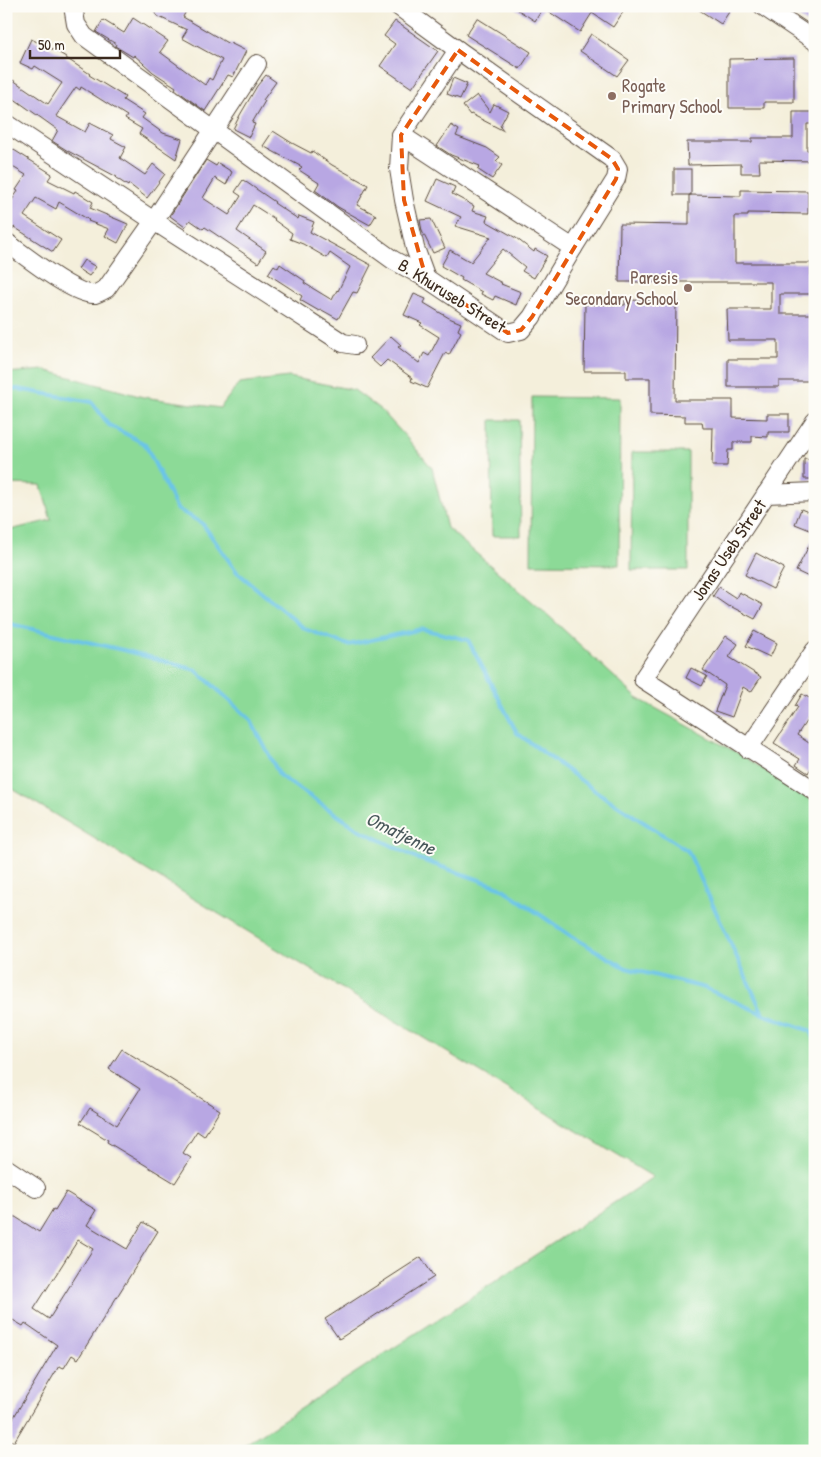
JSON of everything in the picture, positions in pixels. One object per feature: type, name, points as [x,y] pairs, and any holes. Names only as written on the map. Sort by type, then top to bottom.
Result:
[{"type":"street","name":"B. Khuruseb Street","points":[[73,6],[76,24],[84,36],[214,131],[393,260],[426,278],[508,333],[521,330],[532,318],[616,179],[618,169],[612,159],[458,50],[408,9]]},
{"type":"street","points":[[763,6],[815,41]]},
{"type":"street","points":[[426,278],[415,248],[404,200],[399,169],[401,135],[458,50]]},
{"type":"street","points":[[6,242],[63,282],[84,292],[95,294],[106,289],[154,221],[257,64]]},
{"type":"street","points":[[6,123],[343,343],[355,345]]},
{"type":"street","points":[[401,135],[573,248]]},
{"type":"street","name":"Jonas Useb Street","points":[[748,749],[643,679],[815,421]]},
{"type":"street","points":[[766,494],[815,492]]},
{"type":"street","points":[[815,650],[808,673],[748,749],[815,791]]},
{"type":"street","points":[[6,1168],[36,1188]]},
{"type":"highlighted area","points":[[458,50],[612,159],[618,169],[616,179],[532,317],[521,330],[508,333],[426,278],[404,200],[401,135]]},
{"type":"green space","points":[[44,370],[143,397],[220,408],[239,383],[289,377],[354,390],[381,410],[432,468],[447,528],[550,617],[637,698],[743,756],[815,803],[815,1451],[235,1451],[653,1177],[6,785],[6,531],[51,520],[41,485],[6,484],[6,373]]},
{"type":"green space","points":[[532,397],[620,398],[619,565],[531,564]]},
{"type":"green space","points":[[491,420],[519,420],[521,536],[492,536]]},
{"type":"green space","points":[[632,452],[688,452],[688,570],[631,570]]},
{"type":"building","points":[[150,6],[180,6],[187,9],[183,17],[229,44],[246,51],[233,77],[228,75],[205,111],[175,89],[176,87],[153,72],[134,55],[133,57],[96,32],[103,20],[124,33],[133,18],[168,41],[160,52],[205,85],[209,78],[212,80],[222,60],[182,38],[187,30],[157,16]]},
{"type":"building","points":[[512,6],[614,6],[623,12],[613,27],[592,13],[580,32],[543,8],[535,21]]},
{"type":"building","points":[[693,6],[733,6],[721,24]]},
{"type":"building","points":[[782,6],[800,6],[815,15],[815,28]]},
{"type":"building","points":[[477,18],[531,52],[520,69],[466,35]]},
{"type":"building","points":[[395,21],[438,51],[412,88],[380,66],[395,44],[384,36]]},
{"type":"building","points":[[591,34],[629,60],[617,76],[580,51]]},
{"type":"building","points":[[31,39],[66,57],[89,75],[125,97],[123,100],[145,114],[142,118],[163,133],[182,139],[176,159],[139,134],[142,129],[125,119],[127,116],[81,87],[80,90],[76,87],[56,116],[85,132],[90,123],[113,135],[111,139],[126,147],[120,158],[145,175],[153,164],[165,174],[147,198],[129,184],[128,186],[117,177],[52,141],[58,130],[6,93],[6,81],[10,83],[13,80],[48,104],[62,83],[35,66],[33,69],[20,63]]},
{"type":"building","points":[[794,58],[794,102],[764,102],[764,108],[729,108],[729,59]]},
{"type":"building","points":[[266,75],[276,82],[263,100],[265,101],[252,123],[255,124],[249,137],[233,129],[257,86]]},
{"type":"building","points":[[453,78],[467,84],[460,99],[447,94]]},
{"type":"building","points":[[477,95],[490,112],[494,104],[508,111],[500,126],[504,131],[470,115],[463,106]]},
{"type":"building","points":[[793,112],[815,112],[815,124],[807,124],[807,150],[815,151],[815,161],[759,160],[760,173],[741,173],[741,164],[688,165],[687,142],[752,142],[752,138],[793,138]]},
{"type":"building","points":[[451,125],[459,130],[456,136],[487,148],[500,157],[496,161],[502,165],[492,179],[477,169],[480,166],[451,155],[437,146]]},
{"type":"building","points":[[273,131],[311,153],[312,151],[332,165],[368,185],[357,205],[376,215],[370,225],[338,207],[315,190],[319,183],[299,170],[302,167],[263,146]]},
{"type":"building","points":[[6,145],[52,174],[48,180],[74,193],[75,191],[93,202],[90,208],[128,224],[118,243],[105,236],[109,229],[88,221],[59,202],[56,209],[36,198],[24,216],[61,240],[53,252],[14,227],[10,233],[6,232],[6,209],[26,175],[6,163]]},
{"type":"building","points":[[206,160],[216,166],[218,163],[232,172],[226,185],[215,178],[203,198],[229,215],[241,196],[235,192],[243,180],[298,219],[299,216],[314,222],[310,232],[371,265],[357,293],[353,292],[338,319],[300,300],[302,296],[268,274],[274,265],[278,268],[280,264],[305,281],[304,283],[332,300],[350,267],[330,253],[327,258],[290,239],[292,233],[253,205],[237,231],[266,251],[258,263],[205,227],[203,229],[190,220],[185,227],[170,216]]},
{"type":"building","points":[[674,169],[691,169],[691,195],[674,195]]},
{"type":"building","points":[[437,179],[455,187],[452,194],[474,206],[472,211],[488,216],[486,221],[516,238],[534,252],[535,249],[547,256],[534,278],[522,271],[525,267],[503,249],[483,273],[501,284],[521,292],[516,305],[495,296],[493,300],[481,294],[482,292],[461,280],[462,278],[441,266],[450,250],[471,262],[491,237],[455,226],[461,217],[427,201]]},
{"type":"building","points":[[741,190],[808,191],[808,214],[748,213],[748,216],[735,216],[735,263],[811,263],[811,294],[780,294],[780,314],[815,314],[815,381],[779,381],[779,387],[728,387],[728,359],[778,359],[778,340],[728,340],[727,309],[771,309],[771,282],[619,282],[620,224],[689,225],[689,195],[741,196]]},
{"type":"building","points":[[431,219],[445,248],[433,253],[422,231],[420,220]]},
{"type":"building","points":[[84,260],[96,267],[89,276],[78,269]]},
{"type":"building","points":[[414,294],[426,299],[424,303],[461,323],[458,330],[461,332],[449,355],[445,353],[427,388],[411,381],[412,378],[387,360],[380,367],[370,358],[391,336],[401,345],[398,347],[419,363],[424,353],[429,356],[439,337],[420,325],[422,323],[404,315]]},
{"type":"building","points":[[625,300],[676,301],[675,400],[733,400],[733,418],[767,419],[767,414],[789,414],[789,432],[768,432],[768,437],[752,436],[752,442],[733,442],[733,450],[728,450],[727,466],[712,466],[713,428],[703,428],[702,422],[685,422],[685,416],[650,415],[650,378],[626,378],[626,371],[584,371],[585,304],[625,305]]},
{"type":"building","points":[[804,459],[815,460],[815,479],[804,479]]},
{"type":"building","points":[[801,509],[815,515],[815,532],[795,524]]},
{"type":"building","points":[[815,534],[815,580],[796,571]]},
{"type":"building","points":[[756,553],[784,568],[773,589],[745,575]]},
{"type":"building","points":[[719,587],[736,598],[739,592],[763,605],[755,619],[729,607],[713,596]]},
{"type":"building","points":[[754,631],[777,643],[770,657],[746,646]]},
{"type":"building","points":[[726,636],[738,644],[729,657],[761,677],[751,692],[743,687],[732,717],[715,711],[725,685],[703,670]]},
{"type":"building","points":[[691,668],[707,676],[702,686],[686,678]]},
{"type":"building","points":[[802,694],[815,701],[815,708],[797,735],[815,747],[815,762],[808,773],[796,765],[800,759],[774,743],[798,707],[795,706]]},
{"type":"building","points":[[122,1049],[220,1110],[204,1136],[197,1131],[183,1153],[191,1158],[175,1183],[107,1142],[108,1140],[80,1123],[90,1108],[117,1125],[140,1089],[109,1069]]},
{"type":"building","points":[[66,1192],[96,1210],[87,1225],[127,1249],[143,1222],[158,1231],[78,1359],[72,1355],[64,1368],[59,1366],[14,1442],[6,1438],[6,1430],[57,1345],[25,1323],[23,1326],[6,1316],[6,1211],[39,1232],[53,1209],[55,1210]],"holes":[[[78,1240],[93,1249],[49,1319],[34,1309]]]},
{"type":"building","points":[[421,1257],[434,1277],[339,1339],[325,1319]]},
{"type":"waterway","points":[[6,390],[18,389],[92,402],[109,425],[145,444],[177,509],[202,523],[237,572],[305,629],[348,645],[422,629],[468,640],[517,733],[594,790],[688,851],[763,1014]]},
{"type":"waterway","name":"Omatjenne","points":[[6,623],[127,651],[196,670],[250,719],[280,776],[358,829],[419,859],[500,887],[571,936],[626,968],[705,988],[763,1014],[811,1031],[815,1039]]},
{"type":"place","name":"Rogate Primary School","points":[[612,96]]},
{"type":"place","name":"Paresis Secondary School","points":[[688,288]]}]
